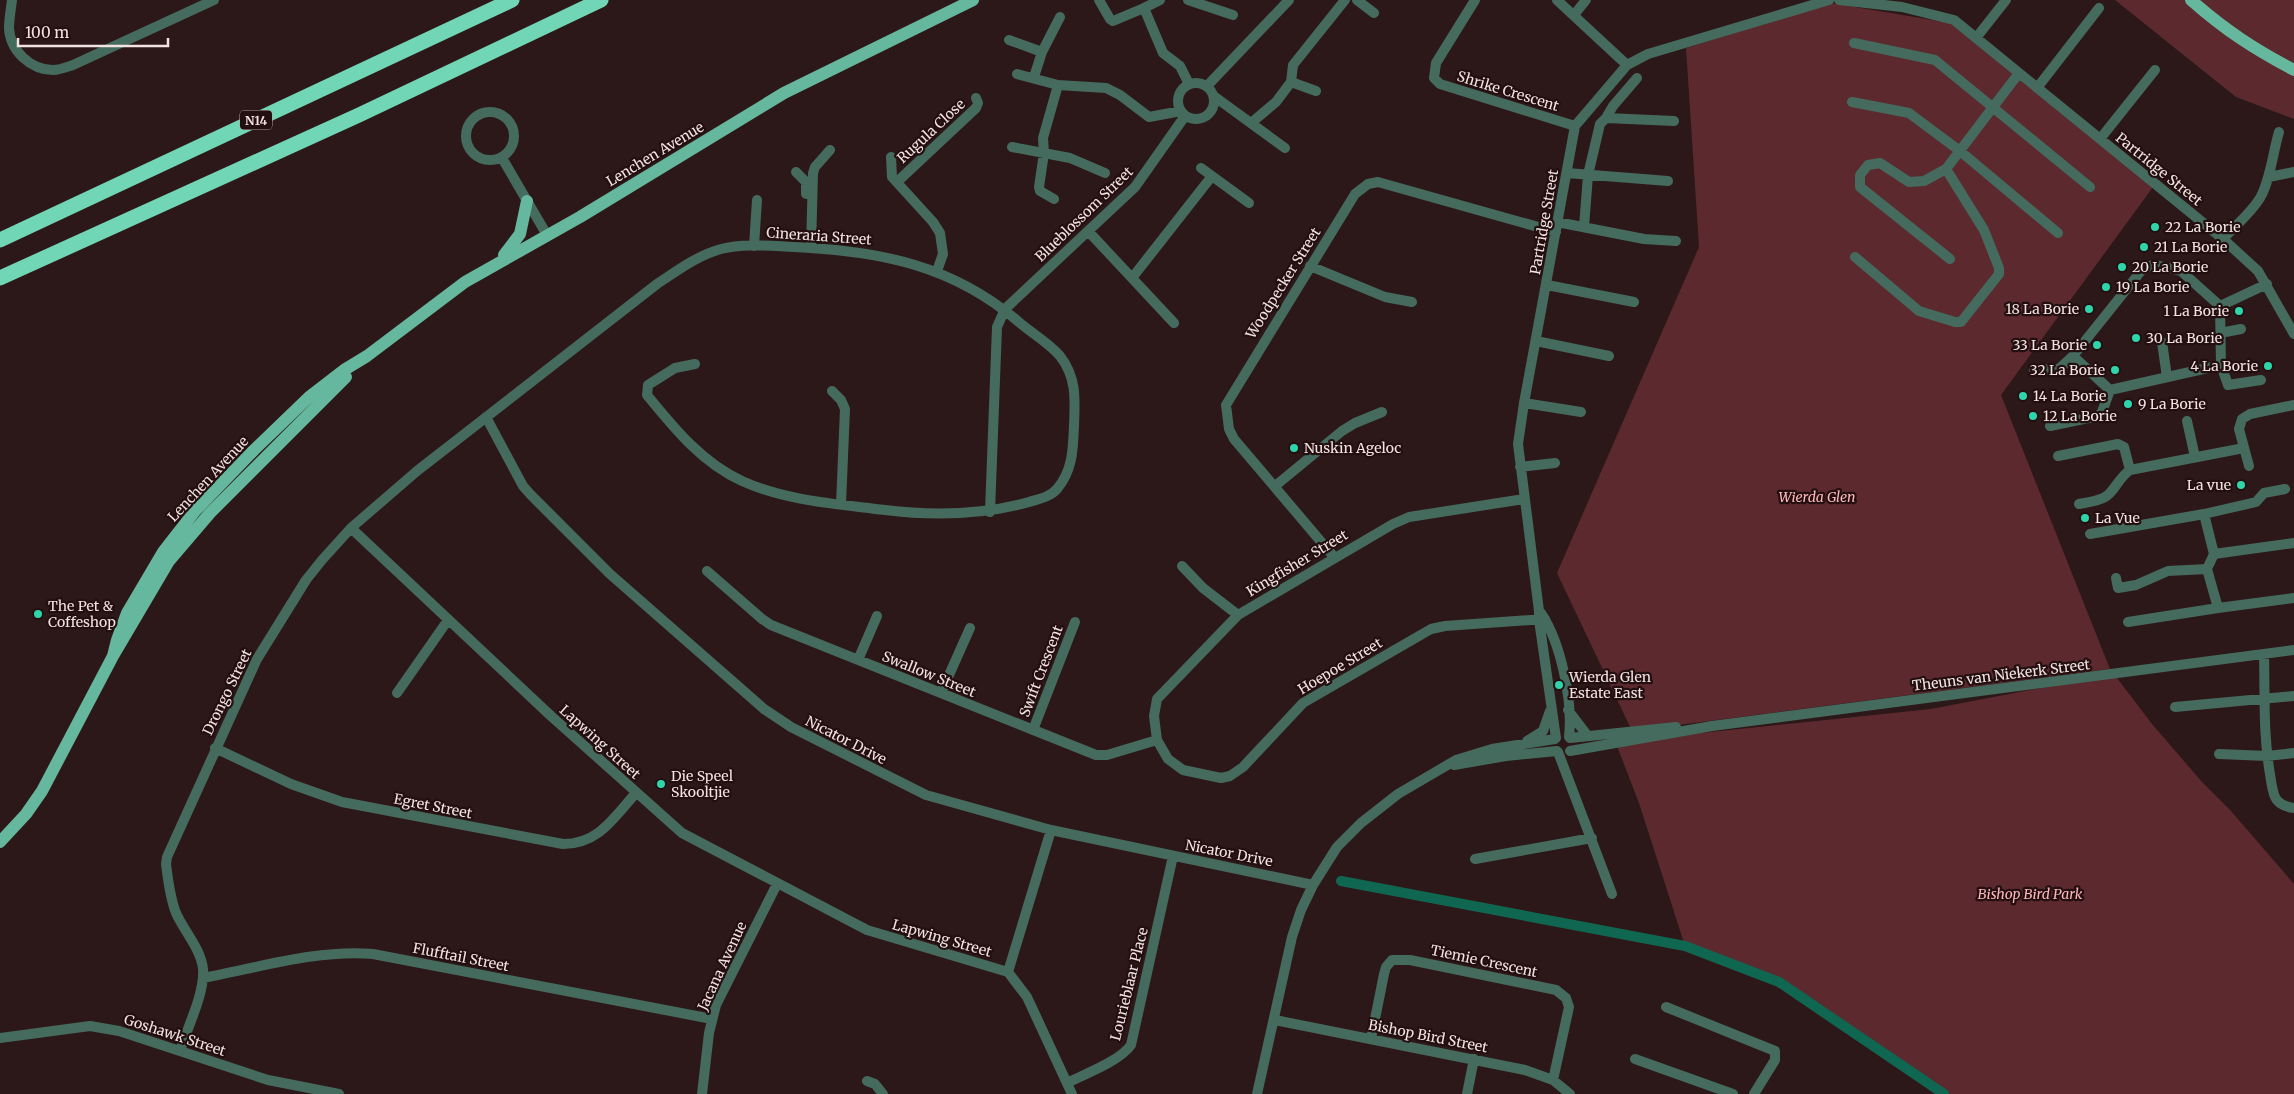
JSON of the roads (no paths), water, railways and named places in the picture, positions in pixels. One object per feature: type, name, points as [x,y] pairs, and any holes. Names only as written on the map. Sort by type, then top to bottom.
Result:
[{"type":"highway","name":"N14","points":[[0,240],[512,0]]},
{"type":"highway","points":[[0,278],[359,115],[601,0]]},
{"type":"main road","name":"Lenchen Avenue","points":[[0,842],[26,814],[42,791],[113,656],[124,620],[151,569],[195,511],[309,397],[344,370],[367,356],[433,304],[499,261],[547,235],[784,93],[973,0]]},
{"type":"main road","points":[[2191,0],[2222,27],[2294,70]]},
{"type":"main road","points":[[499,261],[520,234],[527,201]]},
{"type":"street","points":[[12,0],[9,29],[11,38],[26,61],[38,68],[55,70],[73,65],[214,0]]},
{"type":"street","points":[[1099,0],[1110,20],[1113,21],[1160,0]]},
{"type":"street","points":[[1188,0],[1233,16]]},
{"type":"street","points":[[1207,86],[1289,0]]},
{"type":"street","points":[[1251,123],[1276,102],[1291,82],[1293,65],[1345,0]]},
{"type":"street","points":[[1357,0],[1374,13]]},
{"type":"street","name":"Shrike Crescent","points":[[1475,0],[1436,63],[1434,78],[1440,84],[1575,126]]},
{"type":"street","points":[[1556,0],[1627,65]]},
{"type":"street","points":[[1574,15],[1586,0]]},
{"type":"street","points":[[1575,126],[1627,65],[1648,54],[1829,0]]},
{"type":"street","name":"Partridge Street","points":[[1839,0],[1902,3],[1947,16],[2100,138],[2223,239],[2258,271],[2290,316],[2294,334]]},
{"type":"street","points":[[1976,38],[2006,0]]},
{"type":"street","points":[[1144,8],[1163,53],[1180,66],[1189,84],[1202,83],[1207,86],[1214,97],[1285,148]]},
{"type":"street","points":[[2037,88],[2099,8]]},
{"type":"street","points":[[1034,77],[1042,52],[1060,17]]},
{"type":"street","points":[[1009,40],[1042,52]]},
{"type":"street","points":[[1854,43],[1932,58],[2090,187]]},
{"type":"street","name":"Partridge Street","points":[[2100,138],[2155,70]]},
{"type":"street","points":[[1950,259],[1860,187],[1862,170],[1876,163],[1909,182],[1924,181],[1946,168],[2018,73]]},
{"type":"street","points":[[1017,74],[1034,77],[1058,85],[1106,88],[1120,95],[1149,117],[1183,113],[1197,119],[1204,118],[1213,109],[1214,97]]},
{"type":"street","points":[[1584,227],[1588,175],[1600,124],[1637,78]]},
{"type":"street","points":[[1291,82],[1316,91]]},
{"type":"street","name":"Blueblossom Street","points":[[990,512],[997,327],[1005,309],[1135,187],[1183,113],[1178,99],[1184,87],[1189,84]]},
{"type":"street","points":[[1054,199],[1039,189],[1044,153],[1043,138],[1058,85]]},
{"type":"street","name":"Rugula Close","points":[[897,182],[976,108],[978,103],[976,98]]},
{"type":"street","points":[[1852,102],[1909,113],[1960,151],[2058,233]]},
{"type":"street","points":[[485,112],[495,112],[504,116],[511,123],[514,142],[510,151],[502,158],[493,161],[484,160],[475,156],[469,149],[465,140],[466,131],[469,122],[476,116],[485,112]]},
{"type":"street","points":[[1606,118],[1674,121]]},
{"type":"street","name":"Partridge Street","points":[[1556,738],[1518,444],[1575,126]]},
{"type":"street","points":[[2223,239],[2258,202],[2269,177],[2271,160],[2279,132]]},
{"type":"street","points":[[1012,147],[1070,158],[1105,173]]},
{"type":"street","points":[[808,248],[813,173],[815,167],[830,150]]},
{"type":"street","name":"Rugula Close","points":[[891,157],[891,174],[933,222],[940,233],[943,254],[937,271]]},
{"type":"street","points":[[502,158],[547,235]]},
{"type":"street","points":[[1201,168],[1249,203]]},
{"type":"street","points":[[1855,257],[1919,311],[1955,322],[1961,322],[1999,274],[1999,268],[1984,230],[1946,168]]},
{"type":"street","points":[[796,172],[806,182],[808,248]]},
{"type":"street","points":[[2269,177],[2294,172]]},
{"type":"street","points":[[1567,173],[1668,181]]},
{"type":"street","points":[[1132,278],[1212,176]]},
{"type":"street","name":"Woodpecker Street","points":[[1334,557],[1234,439],[1227,423],[1226,405],[1355,194],[1368,184],[1378,182],[1557,227],[1584,227],[1644,239],[1676,241]]},
{"type":"street","points":[[754,246],[757,200]]},
{"type":"street","points":[[1088,231],[1174,323]]},
{"type":"street","name":"Cineraria Street","points":[[486,418],[657,284],[692,261],[720,249],[754,246],[808,248],[875,254],[905,260],[937,271],[969,287],[1005,309],[1058,354],[1073,380],[1075,398],[1073,456],[1070,468],[1056,490],[1045,498],[990,512],[916,514],[782,494],[740,480],[705,457],[688,442],[646,391],[648,385],[671,370],[695,364]]},
{"type":"street","points":[[2034,370],[2059,370],[2073,356],[2141,271],[2149,266],[2156,265],[2181,271],[2220,306],[2221,366],[2228,385],[2261,380]]},
{"type":"street","points":[[1310,266],[1385,297],[1412,302]]},
{"type":"street","points":[[1547,284],[1634,302]]},
{"type":"street","points":[[2220,306],[2267,284]]},
{"type":"street","points":[[997,327],[1019,322]]},
{"type":"street","points":[[2220,333],[2241,329]]},
{"type":"street","points":[[1536,341],[1609,356]]},
{"type":"street","points":[[2162,342],[2167,377]]},
{"type":"street","points":[[2073,356],[2110,390]]},
{"type":"street","points":[[2110,390],[2221,366]]},
{"type":"street","points":[[2050,426],[2098,416],[2102,412],[2110,390]]},
{"type":"street","points":[[832,391],[841,400],[845,409],[840,504]]},
{"type":"street","points":[[1524,403],[1581,412]]},
{"type":"street","points":[[2249,466],[2239,429],[2242,419],[2250,414],[2294,405]]},
{"type":"street","points":[[1275,486],[1342,431],[1355,423],[1382,412]]},
{"type":"street","name":"Drongo Street","points":[[180,1051],[203,978],[200,958],[173,905],[166,864],[169,848],[257,659],[306,580],[351,528],[417,471],[486,418]]},
{"type":"street","name":"Nicator Drive","points":[[486,418],[524,486],[554,519],[610,574],[770,713],[791,727],[926,795],[1051,830],[1313,884]]},
{"type":"street","points":[[2187,421],[2195,457]]},
{"type":"street","points":[[2058,456],[2118,444],[2124,447],[2130,470]]},
{"type":"street","points":[[2079,504],[2109,495],[2121,477],[2130,470],[2244,448]]},
{"type":"street","points":[[1520,467],[1555,463]]},
{"type":"street","points":[[2090,534],[2204,514],[2256,502],[2264,493],[2285,489]]},
{"type":"street","name":"Kingfisher Street","points":[[1157,740],[1154,716],[1157,699],[1238,614],[1334,557],[1409,517],[1524,499]]},
{"type":"street","points":[[2204,514],[2214,554],[2207,569],[2218,608]]},
{"type":"street","name":"Lapwing Street","points":[[351,528],[636,793],[691,839],[872,932],[1008,972]]},
{"type":"street","points":[[2214,554],[2294,543]]},
{"type":"street","points":[[1182,566],[1203,588],[1238,614]]},
{"type":"street","points":[[2116,578],[2118,588],[2136,585],[2168,571],[2207,569]]},
{"type":"street","name":"Swallow Street","points":[[706,571],[771,625],[1102,756],[1157,740]]},
{"type":"street","points":[[2128,622],[2294,598]]},
{"type":"street","points":[[858,660],[878,616]]},
{"type":"street","name":"Partridge Street","points":[[1541,617],[1562,663],[1568,704],[1570,738]]},
{"type":"street","name":"Hoepoe Street","points":[[1157,740],[1168,759],[1183,770],[1221,778],[1230,776],[1243,766],[1303,703],[1431,629],[1541,617]]},
{"type":"street","points":[[397,693],[448,620]]},
{"type":"street","name":"Swift Crescent","points":[[1033,730],[1075,622]]},
{"type":"street","points":[[941,693],[970,628]]},
{"type":"street","name":"Theuns van Niekerk Street","points":[[1448,766],[1506,756],[1563,751],[1712,726],[2294,650]]},
{"type":"street","points":[[2264,654],[2267,756],[2275,797],[2281,804],[2294,808]]},
{"type":"street","points":[[2175,708],[2294,696]]},
{"type":"street","points":[[1522,744],[1543,730],[1551,705],[1568,704],[1587,735]]},
{"type":"street","name":"Theuns van Niekerk Street","points":[[1570,738],[1694,725],[1712,726]]},
{"type":"street","points":[[1563,751],[1573,744],[1570,738],[1563,735],[1556,738],[1554,745],[1563,751],[1569,775],[1612,894]]},
{"type":"street","name":"Theuns van Niekerk Street","points":[[1257,1094],[1292,937],[1301,910],[1313,884],[1337,848],[1361,823],[1398,794],[1456,760],[1474,754],[1556,738]]},
{"type":"street","name":"Egret Street","points":[[215,748],[291,784],[342,802],[563,844],[576,844],[594,837],[636,793]]},
{"type":"street","points":[[2219,754],[2267,756],[2294,753]]},
{"type":"street","points":[[1051,830],[1008,972],[1027,996],[1072,1094]]},
{"type":"street","points":[[1475,859],[1592,838]]},
{"type":"street","name":"Lourieblaar Place","points":[[1067,1083],[1118,1057],[1126,1052],[1131,1045],[1173,856]]},
{"type":"street","name":"Jacana Avenue","points":[[702,1094],[712,1019],[716,1005],[777,884]]},
{"type":"street","name":"Flufftail Street","points":[[203,978],[315,957],[355,953],[373,954],[712,1019]]},
{"type":"street","name":"Tiemie Crescent","points":[[1371,1039],[1384,974],[1386,967],[1392,960],[1410,960],[1556,990],[1566,998],[1568,1007],[1554,1080]]},
{"type":"street","points":[[1666,1007],[1775,1051],[1775,1060],[1754,1094]]},
{"type":"street","name":"Bishop Bird Street","points":[[1275,1020],[1542,1074],[1554,1080],[1570,1094]]},
{"type":"street","name":"Goshawk Street","points":[[0,1038],[90,1026],[119,1031],[268,1080],[339,1094]]},
{"type":"street","points":[[1468,1094],[1474,1059]]},
{"type":"street","points":[[1635,1059],[1733,1094]]},
{"type":"street","points":[[867,1081],[874,1084],[883,1094]]},
{"type":"waterway","points":[[1341,881],[1685,946],[1779,982],[1944,1094]]},
{"type":"place","name":"22 La Borie","points":[[2155,227]]},
{"type":"place","name":"21 La Borie","points":[[2144,247]]},
{"type":"place","name":"20 La Borie","points":[[2122,267]]},
{"type":"place","name":"19 La Borie","points":[[2106,287]]},
{"type":"place","name":"18 La Borie","points":[[2089,309]]},
{"type":"place","name":"1 La Borie","points":[[2239,311]]},
{"type":"place","name":"30 La Borie","points":[[2136,338]]},
{"type":"place","name":"33 La Borie","points":[[2097,345]]},
{"type":"place","name":"4 La Borie","points":[[2268,366]]},
{"type":"place","name":"32 La Borie","points":[[2115,370]]},
{"type":"place","name":"14 La Borie","points":[[2023,396]]},
{"type":"place","name":"9 La Borie","points":[[2128,404]]},
{"type":"place","name":"12 La Borie","points":[[2033,416]]},
{"type":"place","name":"Nuskin Ageloc","points":[[1294,448]]},
{"type":"place","name":"La vue","points":[[2241,485]]},
{"type":"place","name":"La Vue","points":[[2085,518]]},
{"type":"place","name":"The Pet & Coffeshop","points":[[38,614]]},
{"type":"place","name":"Wierda Glen Estate East","points":[[1559,685]]},
{"type":"place","name":"Die Speel Skooltjie","points":[[661,784]]},
{"type":"park label","name":"Wierda Glen","points":[[1817,497]]},
{"type":"park label","name":"Bishop Bird Park","points":[[2030,894]]}]
